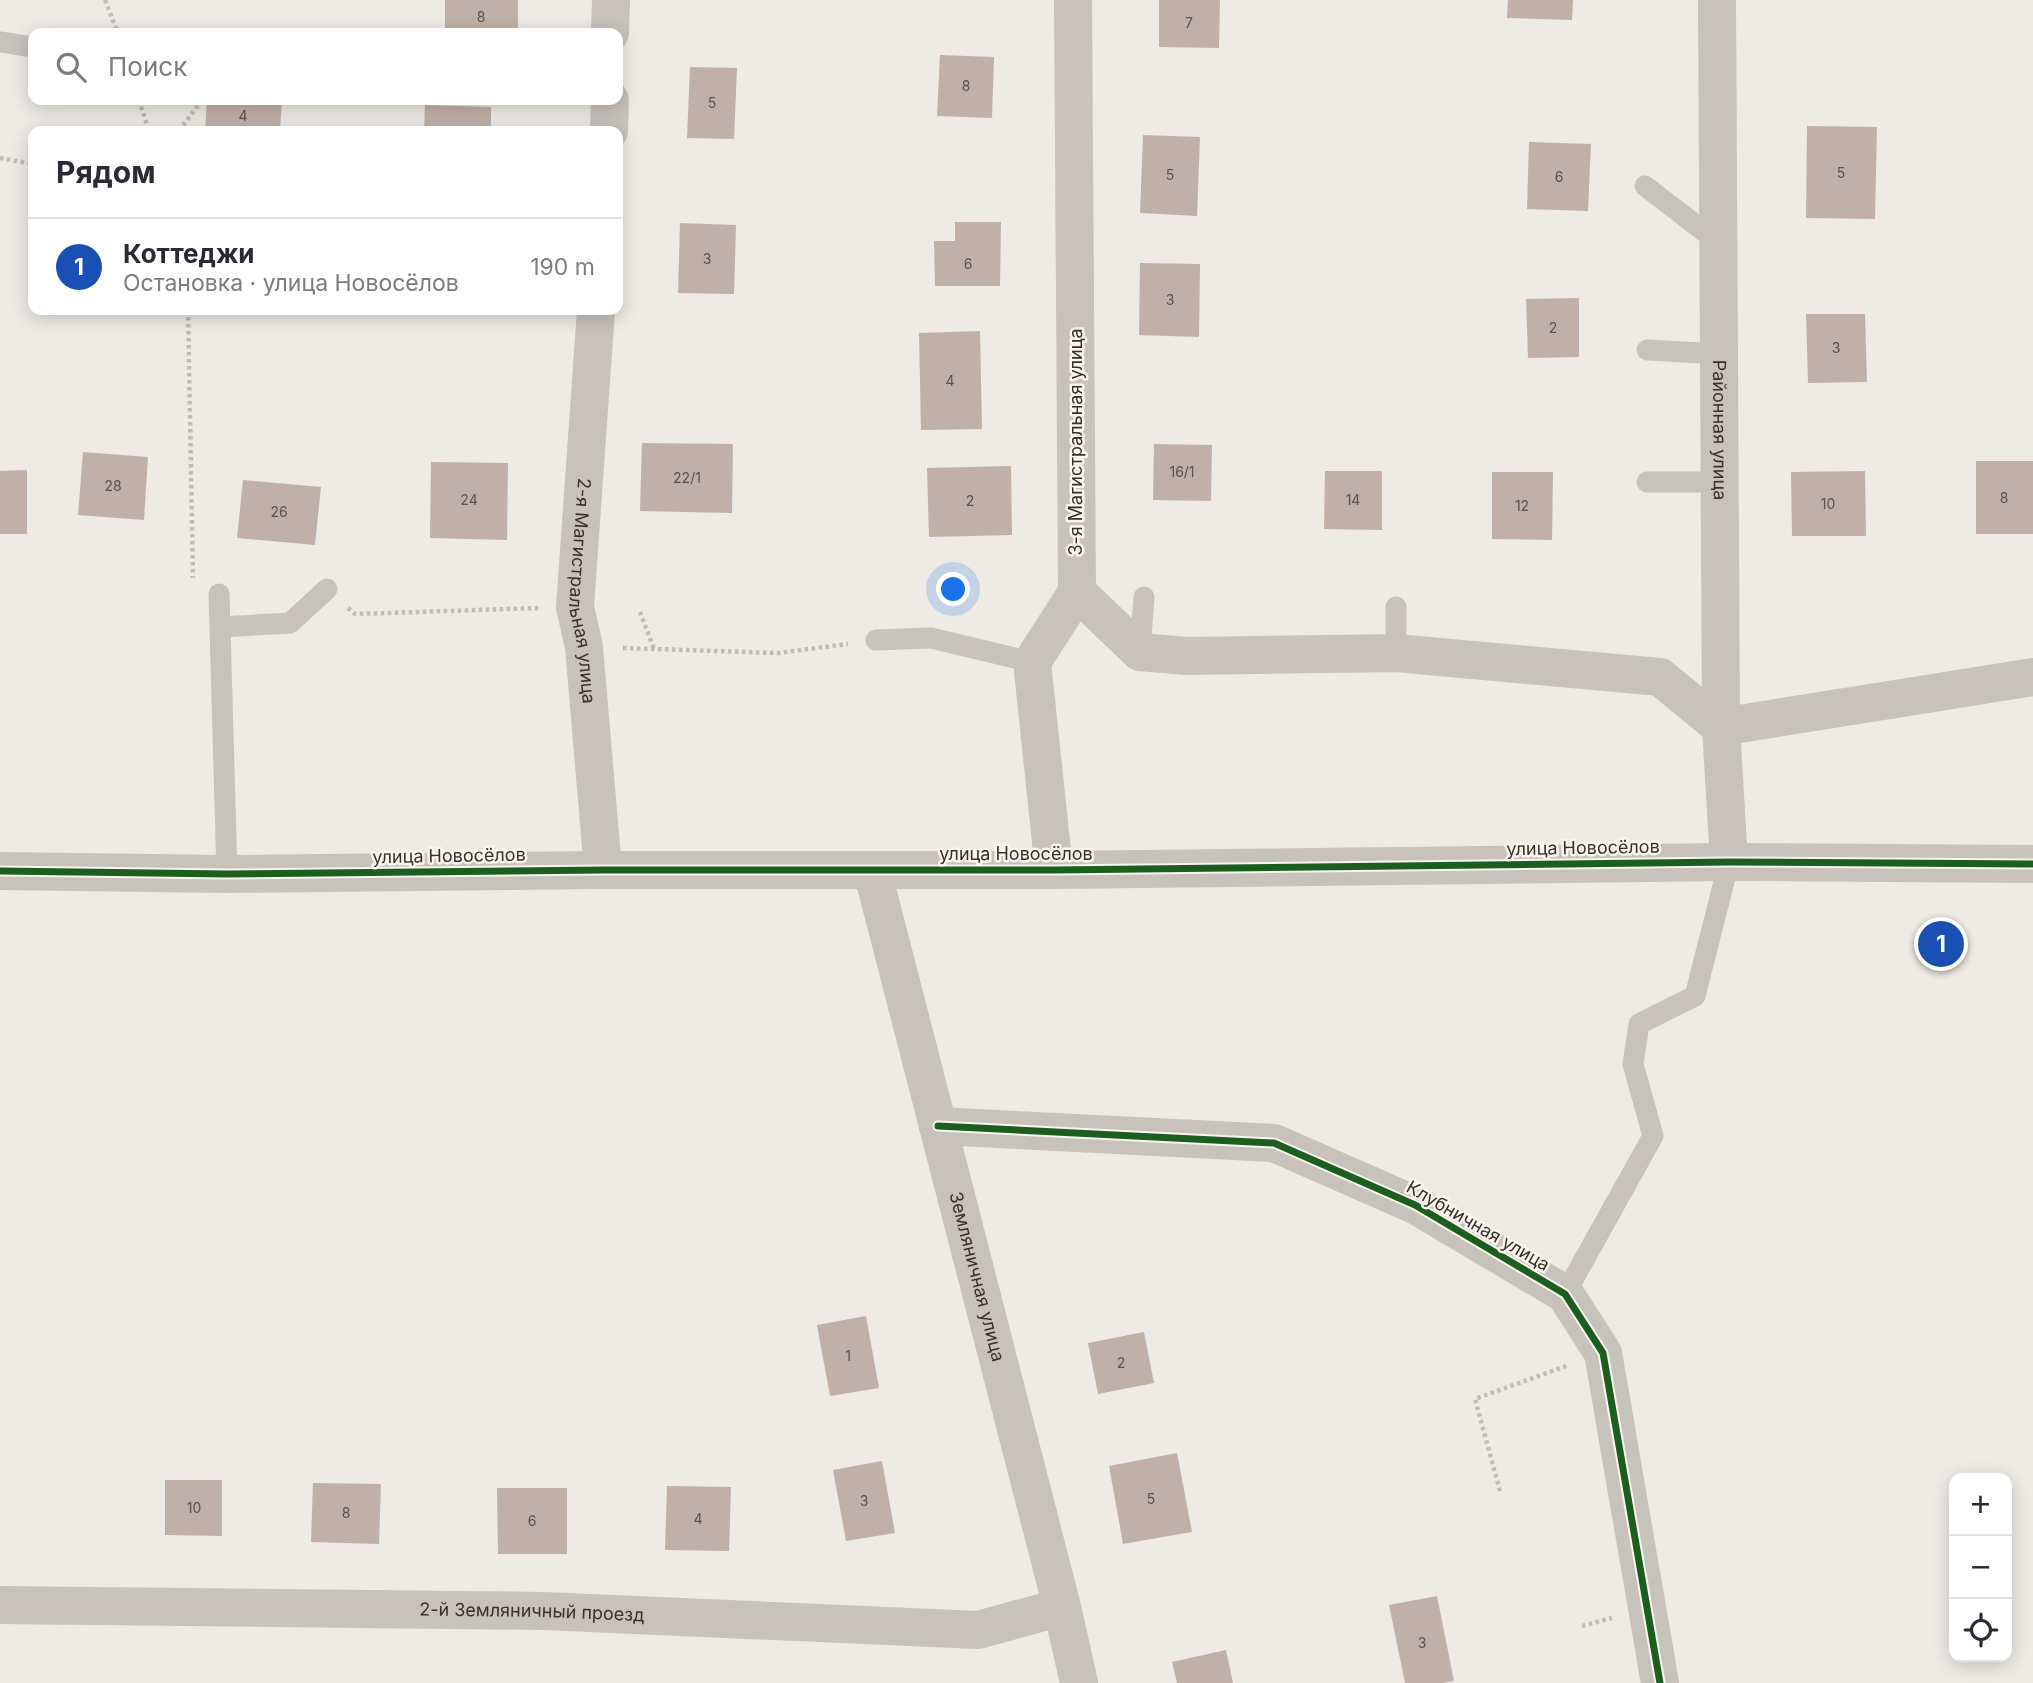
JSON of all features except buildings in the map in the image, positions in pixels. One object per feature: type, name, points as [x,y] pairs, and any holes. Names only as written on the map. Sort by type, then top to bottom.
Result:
[{"type":"street","points":[[610,28],[611,0]]},
{"type":"street","name":"3-я Магистральная улица","points":[[1073,0],[1077,592]]},
{"type":"street","name":"Районная улица","points":[[1717,0],[1721,727],[1729,862]]},
{"type":"street","points":[[609,126],[610,105]]},
{"type":"street","name":"2-я Магистральная улица","points":[[596,315],[575,607],[584,647],[603,870]]},
{"type":"street","points":[[1054,870],[1032,662],[1077,592],[1140,652],[1187,656],[1396,653],[1660,677],[1721,727],[2033,677]]},
{"type":"street","name":"улица Новосёлов","points":[[0,871],[228,874],[603,870],[1054,870],[1729,862],[2033,864]]},
{"type":"street","name":"Земляничная улица","points":[[872,870],[1062,1607],[1079,1683]]},
{"type":"street","name":"Клубничная улица","points":[[938,1126],[1274,1143],[1415,1205],[1566,1294],[1603,1353],[1660,1683]]},
{"type":"street","name":"2-й Земляничный проезд","points":[[0,1605],[544,1611],[978,1630],[1062,1607]]},
{"type":"lane","points":[[0,42],[28,46]]},
{"type":"lane","points":[[1645,186],[1718,242]]},
{"type":"lane","points":[[1647,350],[1719,354]]},
{"type":"lane","points":[[1647,482],[1719,482]]},
{"type":"lane","points":[[220,627],[290,623],[327,589]]},
{"type":"lane","points":[[219,594],[228,874]]},
{"type":"lane","points":[[1140,652],[1144,597]]},
{"type":"lane","points":[[1396,607],[1396,653]]},
{"type":"lane","points":[[876,640],[930,638],[1032,662]]},
{"type":"lane","points":[[1566,1294],[1653,1136],[1633,1064],[1639,1024],[1695,996],[1729,862]]},
{"type":"path","points":[[106,0],[116,28]]},
{"type":"path","points":[[141,105],[147,126]]},
{"type":"path","points":[[183,126],[198,105]]},
{"type":"path","points":[[0,158],[28,163]]},
{"type":"path","points":[[188,315],[193,582],[219,594]]},
{"type":"path","points":[[327,589],[355,614],[575,607]]},
{"type":"path","points":[[640,612],[654,649]]},
{"type":"path","points":[[584,647],[778,653],[876,640]]},
{"type":"path","points":[[1500,1491],[1475,1399],[1603,1353]]},
{"type":"cycle path","points":[[0,871],[227,874],[603,870],[1054,870],[1729,862],[2033,864]]},
{"type":"cycle path","points":[[938,1126],[1274,1143],[1415,1205],[1565,1294],[1603,1353],[1660,1683]]},
{"type":"place","name":"Коттеджи","points":[[1941,944]]}]
